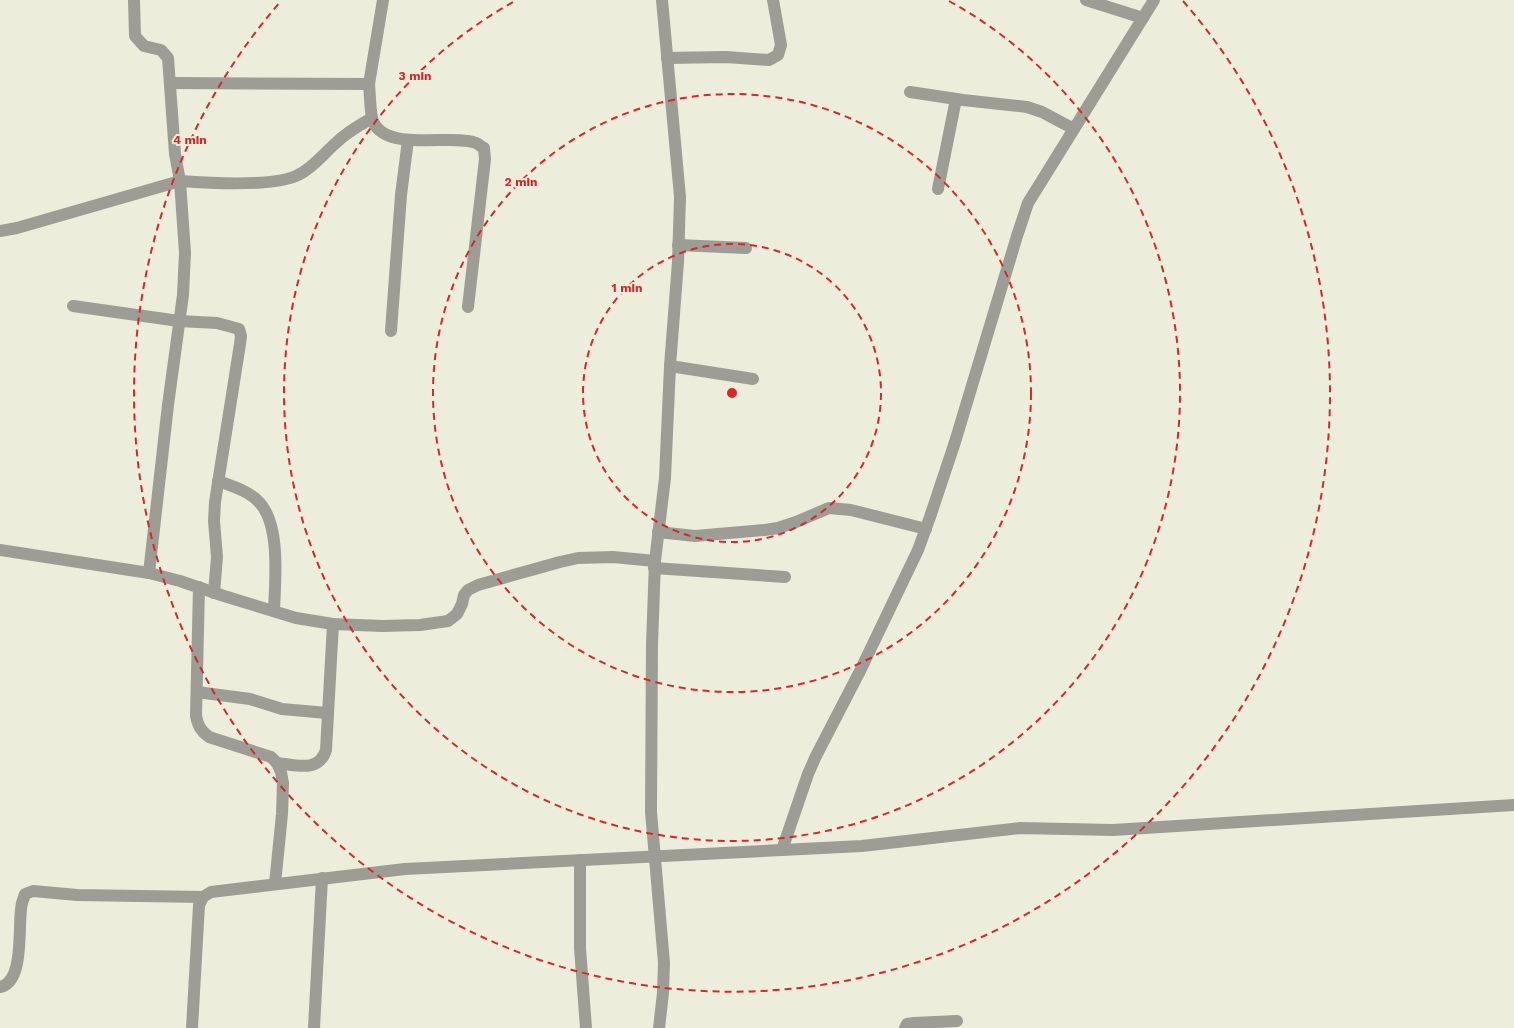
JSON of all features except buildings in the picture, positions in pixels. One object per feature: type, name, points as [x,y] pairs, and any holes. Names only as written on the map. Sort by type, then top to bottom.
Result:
[{"type":"street","points":[[134,0],[135,36],[144,46],[161,50],[168,58],[175,154],[180,181],[185,252],[179,321],[149,573]]},
{"type":"street","points":[[383,0],[369,84],[372,118],[378,130],[390,136],[408,140],[466,141],[476,143],[484,148],[485,159],[468,307]]},
{"type":"street","points":[[659,1028],[663,993],[663,951],[654,857],[650,774],[654,565],[665,478],[680,197],[676,140],[662,0]]},
{"type":"street","points":[[667,58],[726,56],[769,60],[778,55],[781,45],[773,0]]},
{"type":"street","points":[[1086,0],[1143,18]]},
{"type":"street","points":[[782,850],[808,774],[816,756],[860,672],[903,582],[926,529],[955,442],[1028,203],[1154,0]]},
{"type":"street","points":[[170,83],[369,84]]},
{"type":"street","points":[[910,92],[1027,108],[1042,112],[1074,129]]},
{"type":"street","points":[[938,189],[956,99]]},
{"type":"street","points":[[0,231],[24,226],[180,181],[208,183],[260,182],[280,180],[297,176],[311,167],[338,140],[372,118]]},
{"type":"street","points":[[391,331],[401,195],[408,140]]},
{"type":"street","points":[[678,245],[746,248]]},
{"type":"street","points":[[73,306],[179,321],[217,322],[231,325],[239,329],[241,336],[215,502],[214,521],[217,557],[214,593]]},
{"type":"street","points":[[670,366],[753,379]]},
{"type":"street","points":[[218,481],[251,495],[260,503],[270,523],[274,538],[275,551],[274,611]]},
{"type":"street","points":[[658,532],[695,536],[765,530],[778,528],[796,522],[829,508],[851,510],[926,529]]},
{"type":"street","points":[[0,550],[149,573],[180,581],[296,618],[333,624],[382,626],[420,625],[448,621],[457,614],[462,604],[464,595],[468,590],[478,584],[578,558],[613,557],[654,565],[784,577]]},
{"type":"street","points":[[199,587],[196,716],[198,724],[202,732],[209,737],[271,757],[277,763],[281,772],[283,798],[275,884]]},
{"type":"street","points":[[277,763],[314,766],[320,763],[324,757],[326,750],[333,624]]},
{"type":"street","points":[[197,692],[250,699],[282,710],[327,713]]},
{"type":"street","points":[[192,1028],[199,905],[203,897],[211,892],[405,869],[862,846],[1020,828],[1113,830],[1514,805]]},
{"type":"street","points":[[580,860],[580,948],[586,1028]]},
{"type":"street","points":[[314,1028],[322,878]]},
{"type":"street","points":[[0,987],[11,980],[16,970],[22,903],[25,894],[32,891],[77,895],[203,897]]},
{"type":"street","points":[[905,1028],[907,1024],[914,1022],[957,1021]]}]
